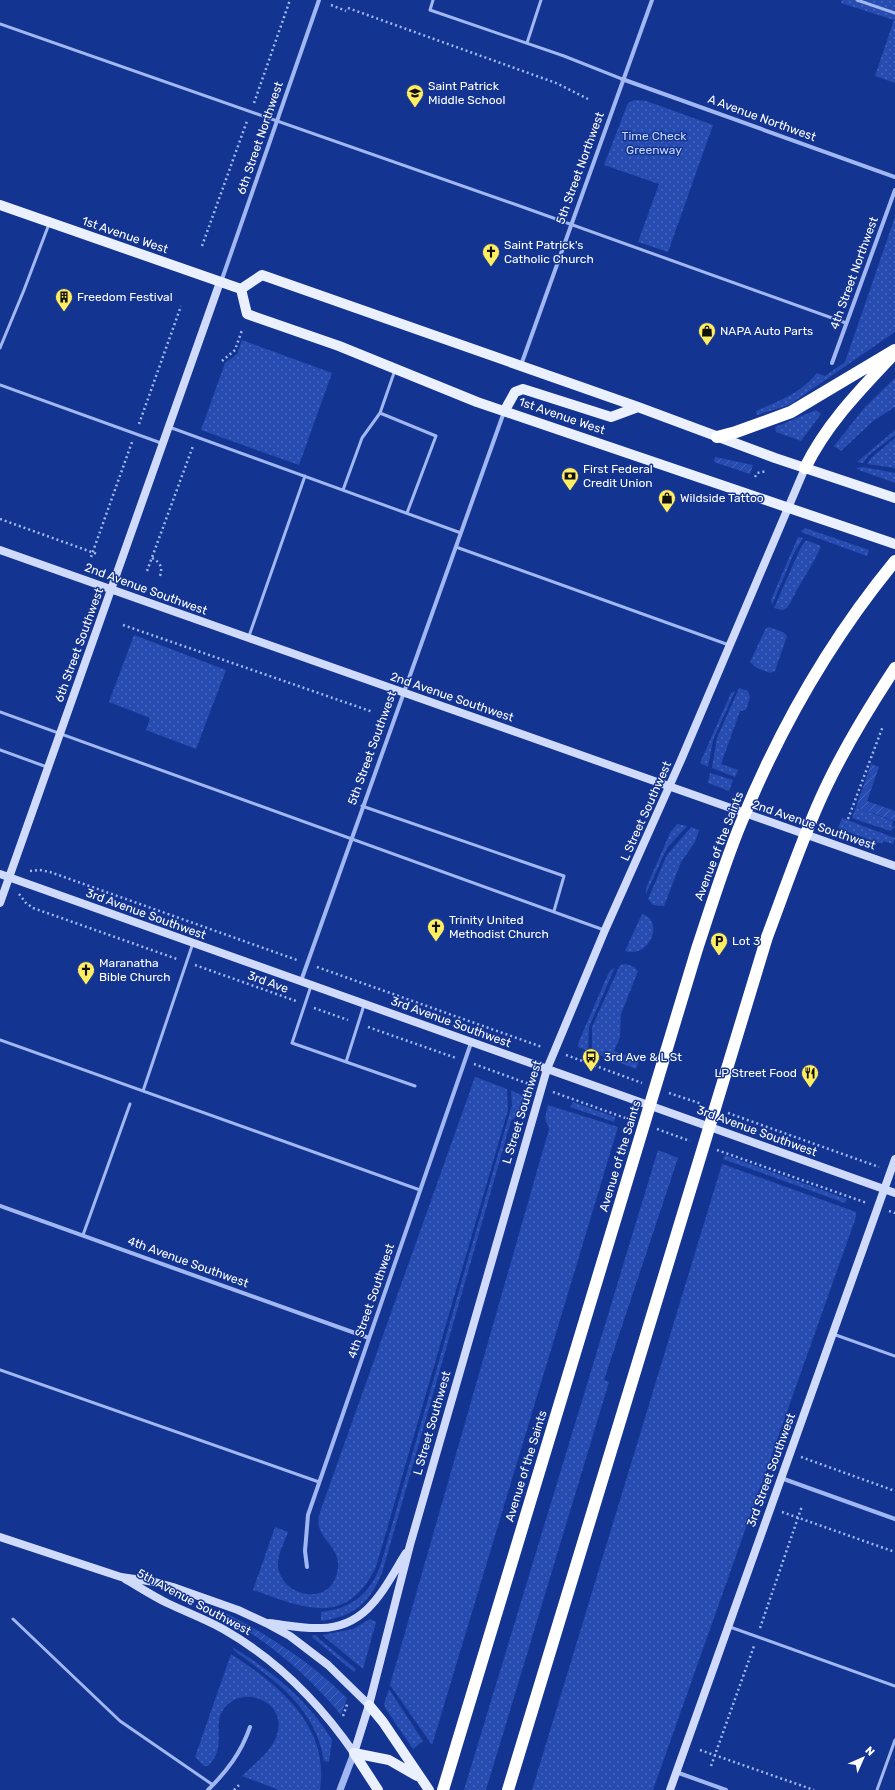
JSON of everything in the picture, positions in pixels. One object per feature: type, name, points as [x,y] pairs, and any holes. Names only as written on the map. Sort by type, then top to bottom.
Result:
[{"type":"highway","points":[[717,437],[736,432],[791,412],[895,350]]},
{"type":"highway","points":[[805,468],[819,442],[832,423],[852,399],[895,354]]},
{"type":"highway","name":"Avenue of the Saints","points":[[443,1790],[697,949],[741,823],[776,746],[822,663],[850,620],[895,561]]},
{"type":"highway","points":[[508,1790],[686,1199],[767,937],[800,847],[826,787],[851,738],[895,668]]},
{"type":"main road","name":"1st Avenue West","points":[[0,205],[240,289],[247,314],[339,346],[477,402],[505,410],[895,544]]},
{"type":"main road","points":[[240,289],[262,275],[638,407],[717,437],[895,498]]},
{"type":"main road","name":"6th Street Southwest","points":[[0,903],[220,282]]},
{"type":"main road","points":[[505,410],[515,392],[523,389],[611,416],[638,407]]},
{"type":"main road","name":"L Street Southwest","points":[[354,1752],[369,1705],[410,1545],[547,1069],[605,930],[670,787],[805,468]]},
{"type":"main road","name":"2nd Avenue Southwest","points":[[0,550],[895,866]]},
{"type":"main road","name":"3rd Avenue Southwest","points":[[0,874],[895,1193]]},
{"type":"main road","name":"3rd Street Southwest","points":[[670,1790],[895,1159]]},
{"type":"main road","name":"5th Avenue Southwest","points":[[0,1537],[121,1577],[155,1582],[173,1587],[238,1610],[290,1636],[328,1665],[369,1705]]},
{"type":"main road","points":[[266,1623],[329,1628],[352,1621],[368,1609],[376,1600],[410,1545]]},
{"type":"main road","name":"5th Avenue Southwest","points":[[121,1577],[167,1603],[221,1628],[266,1657],[304,1691],[333,1724],[354,1752]]},
{"type":"main road","points":[[369,1705],[383,1722],[429,1790]]},
{"type":"main road","points":[[354,1752],[389,1760],[421,1778]]},
{"type":"main road","points":[[354,1752],[378,1790]]},
{"type":"street","name":"6th Street Northwest","points":[[220,282],[319,0]]},
{"type":"street","name":"5th Street Northwest","points":[[520,366],[622,79],[652,0]]},
{"type":"street","name":"A Avenue Northwest","points":[[622,79],[895,177]]},
{"type":"street","name":"4th Street Northwest","points":[[832,363],[895,190]]},
{"type":"street","name":"5th Street Southwest","points":[[301,981],[362,806],[505,410]]},
{"type":"street","name":"4th Street Southwest","points":[[307,1567],[305,1532],[308,1515],[471,1043]]},
{"type":"street","name":"4th Avenue Southwest","points":[[0,1206],[369,1338]]},
{"type":"street","points":[[781,1478],[895,1519]]},
{"type":"street","points":[[208,1790],[237,1757],[250,1727]]},
{"type":"street","name":"L Street Southwest","points":[[340,1790],[354,1752]]},
{"type":"street","points":[[676,1772],[726,1790]]},
{"type":"lane","points":[[433,0],[430,10],[622,79]]},
{"type":"lane","points":[[527,44],[541,0]]},
{"type":"lane","points":[[857,0],[895,14]]},
{"type":"lane","points":[[0,24],[276,120],[846,323]]},
{"type":"lane","points":[[0,348],[24,290],[49,222]]},
{"type":"lane","points":[[343,490],[362,438],[380,413],[395,368]]},
{"type":"lane","points":[[0,385],[163,444]]},
{"type":"lane","points":[[380,413],[436,436],[407,513]]},
{"type":"lane","points":[[169,427],[461,533]]},
{"type":"lane","points":[[248,637],[305,476]]},
{"type":"lane","points":[[456,547],[730,645]]},
{"type":"lane","points":[[0,712],[351,837],[605,930]]},
{"type":"lane","points":[[0,750],[48,768]]},
{"type":"lane","points":[[362,806],[564,876],[554,911]]},
{"type":"lane","points":[[143,1091],[193,943]]},
{"type":"lane","points":[[311,985],[292,1043],[416,1086]]},
{"type":"lane","points":[[346,1062],[365,1004]]},
{"type":"lane","points":[[0,1040],[420,1190]]},
{"type":"lane","points":[[83,1236],[130,1104]]},
{"type":"lane","points":[[833,1334],[895,1356]]},
{"type":"lane","points":[[0,1370],[319,1482]]},
{"type":"lane","points":[[13,1619],[120,1721],[213,1785]]},
{"type":"lane","points":[[728,1627],[895,1686]]},
{"type":"lane","points":[[878,1790],[895,1740]]},
{"type":"path","points":[[202,246],[290,0]]},
{"type":"path","points":[[331,5],[347,9],[556,82],[588,99]]},
{"type":"path","points":[[222,361],[235,350],[242,330]]},
{"type":"path","points":[[147,571],[193,446]]},
{"type":"path","points":[[755,477],[757,473],[769,470],[770,466]]},
{"type":"path","points":[[0,519],[97,554]]},
{"type":"path","points":[[152,558],[158,561],[161,565],[160,576]]},
{"type":"path","points":[[123,625],[373,712]]},
{"type":"path","points":[[848,819],[883,726]]},
{"type":"path","points":[[50,872],[530,1042]]},
{"type":"path","name":"3rd Ave","points":[[26,904],[33,908],[506,1076]]},
{"type":"path","points":[[790,1453],[895,1491]]},
{"type":"path","points":[[770,1508],[895,1552]]},
{"type":"path","points":[[342,1718],[349,1698]]},
{"type":"path","points":[[700,1750],[814,1790]]},
{"type":"path","points":[[234,1790],[240,1784]]},
{"type":"green space","points":[[842,0],[895,0],[895,83],[875,76],[894,20],[841,3]]},
{"type":"green space","name":"Time Check Greenway","points":[[635,100],[646,101],[713,125],[668,252],[638,242],[659,184],[604,165],[628,103]]},
{"type":"green space","points":[[895,217],[895,332],[789,405],[757,415],[756,411],[797,391],[817,373],[825,376],[845,362]]},
{"type":"green space","points":[[242,340],[332,373],[299,465],[201,430],[225,363],[237,354]]},
{"type":"green space","points":[[895,378],[895,407],[873,421],[841,451],[834,446],[865,407]]},
{"type":"green space","points":[[816,410],[821,414],[801,441],[776,432],[775,427]]},
{"type":"green space","points":[[895,430],[895,435],[869,455],[863,463],[857,462]]},
{"type":"green space","points":[[895,438],[895,468],[867,464],[871,458]]},
{"type":"green space","points":[[715,457],[753,465],[750,474],[714,462]]},
{"type":"green space","points":[[863,467],[895,473],[895,483],[856,468]]},
{"type":"green space","points":[[805,528],[869,550],[867,556],[801,532]]},
{"type":"green space","points":[[798,537],[803,538],[794,553],[772,605],[771,600]]},
{"type":"green space","points":[[806,540],[821,546],[819,552],[787,608],[783,610],[774,608],[800,549]]},
{"type":"green space","points":[[769,627],[783,632],[787,636],[775,671],[770,673],[757,668],[750,662],[766,628]]},
{"type":"green space","points":[[134,635],[226,670],[196,749],[146,730],[150,718],[109,702]]},
{"type":"green space","points":[[739,688],[748,691],[750,697],[746,710],[740,711],[721,764],[738,770],[735,777],[712,768],[717,738]]},
{"type":"green space","points":[[735,691],[713,740],[708,767],[700,763],[731,693]]},
{"type":"green space","points":[[871,764],[879,767],[867,801],[895,811],[895,821],[856,807]]},
{"type":"green space","points":[[710,773],[733,780],[729,791],[708,783]]},
{"type":"green space","points":[[856,807],[893,821],[892,826],[895,827],[890,831],[852,818]]},
{"type":"green space","points":[[842,818],[895,838],[893,844],[883,841],[882,843],[878,843],[838,828]]},
{"type":"green space","points":[[677,824],[687,826],[667,848],[646,894],[646,888],[670,833]]},
{"type":"green space","points":[[691,827],[699,830],[695,842],[681,862],[664,906],[653,905],[648,899],[667,855]]},
{"type":"green space","points":[[642,914],[649,918],[653,923],[652,938],[641,949],[634,952],[625,951]]},
{"type":"green space","points":[[626,964],[634,967],[638,971],[621,1014],[620,1037],[614,1051],[639,1060],[636,1069],[592,1052],[592,1027],[620,965]]},
{"type":"green space","points":[[615,967],[589,1027],[588,1051],[578,1047],[579,1041],[609,972]]},
{"type":"green space","points":[[475,1077],[507,1089],[508,1110],[376,1567],[364,1586],[351,1599],[337,1606],[322,1608],[306,1607],[253,1590],[275,1527],[288,1532],[280,1554],[278,1567],[282,1578],[288,1586],[307,1594],[317,1594],[326,1590],[333,1583],[337,1573],[338,1563],[333,1549],[324,1538],[321,1531],[319,1515]]},
{"type":"green space","points":[[511,1090],[525,1097],[522,1111],[511,1121],[382,1573],[372,1593],[359,1607],[343,1616],[321,1621],[321,1612],[341,1608],[350,1604],[364,1593],[380,1567],[512,1105]]},
{"type":"green space","points":[[573,1102],[615,1117],[614,1122],[570,1107]]},
{"type":"green space","points":[[548,1105],[618,1127],[432,1745],[390,1685],[549,1129],[545,1118]]},
{"type":"green space","points":[[658,1150],[678,1158],[604,1380],[609,1382],[486,1790],[464,1790]]},
{"type":"green space","points":[[725,1155],[847,1199],[845,1203],[723,1159]]},
{"type":"green space","points":[[722,1164],[856,1212],[856,1217],[653,1790],[532,1790]]},
{"type":"green space","points":[[227,1614],[275,1641],[305,1662],[333,1685],[347,1698],[341,1715],[302,1673],[273,1649],[225,1617]]},
{"type":"green space","points":[[370,1619],[376,1622],[363,1669],[322,1635],[353,1629]]},
{"type":"green space","points":[[313,1635],[316,1635],[356,1669],[354,1672],[312,1637]]},
{"type":"green space","points":[[232,1647],[275,1676],[312,1712],[332,1740],[329,1762],[324,1761],[319,1742],[312,1725],[303,1711],[279,1685],[236,1652]]},
{"type":"green space","points":[[231,1654],[267,1679],[297,1710],[309,1727],[317,1746],[321,1767],[320,1790],[279,1790],[242,1776],[269,1750],[278,1731],[276,1712],[263,1700],[254,1697],[236,1699],[228,1704],[222,1711],[219,1726],[218,1750],[208,1766],[204,1766],[195,1757]]},
{"type":"green space","points":[[389,1689],[423,1741],[413,1749],[384,1704]]},
{"type":"place","name":"Saint Patrick Middle School","points":[[415,108]]},
{"type":"place","name":"Saint Patrick's Catholic Church","points":[[491,267]]},
{"type":"place","name":"Freedom Festival","points":[[64,312]]},
{"type":"place","name":"NAPA Auto Parts","points":[[707,346]]},
{"type":"place","name":"First Federal Credit Union","points":[[570,491]]},
{"type":"place","name":"Wildside Tattoo","points":[[667,513]]},
{"type":"place","name":"Trinity United Methodist Church","points":[[436,942]]},
{"type":"place","name":"Lot 3","points":[[719,956]]},
{"type":"place","name":"Maranatha Bible Church","points":[[86,985]]},
{"type":"place","name":"3rd Ave & L St","points":[[591,1072]]},
{"type":"place","name":"LP Street Food","points":[[810,1088]]}]
